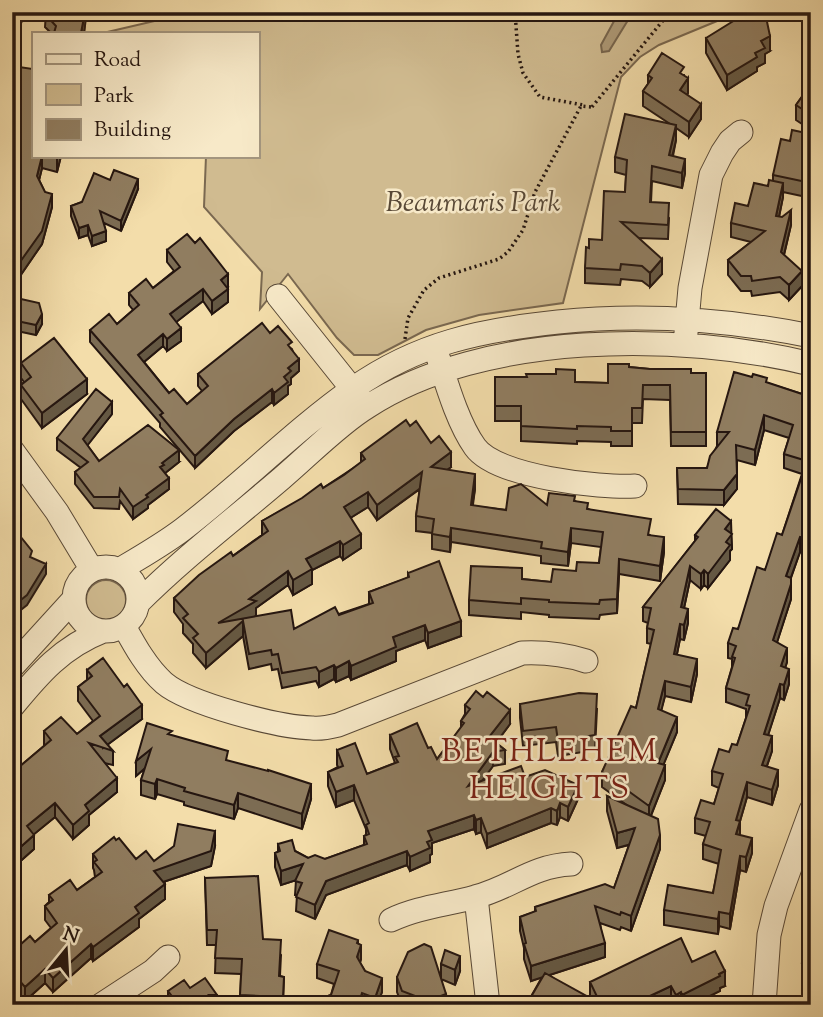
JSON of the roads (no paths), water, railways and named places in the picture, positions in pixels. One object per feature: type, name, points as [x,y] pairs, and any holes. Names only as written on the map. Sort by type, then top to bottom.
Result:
[{"type":"street","points":[[686,345],[690,288],[711,176],[730,141],[741,132]]},
{"type":"street","points":[[278,296],[359,398]]},
{"type":"street","points":[[12,707],[56,658],[79,640],[114,629],[131,619],[138,603],[359,398],[378,372],[470,334],[510,327],[610,318],[645,316],[759,325],[811,336]]},
{"type":"street","points":[[119,570],[181,531],[359,398],[405,386],[476,360],[512,353],[573,347],[686,345],[774,355],[811,364]]},
{"type":"street","points":[[435,347],[469,436],[475,448],[486,458],[503,467],[589,485],[635,486]]},
{"type":"street","points":[[12,450],[57,512],[92,569]]},
{"type":"street","points":[[138,603],[135,585],[125,573],[106,567],[92,569],[76,585],[73,600],[84,623],[114,629],[164,683],[180,694],[198,702],[262,719],[315,729],[338,725],[522,653],[563,654],[586,661]]},
{"type":"street","points":[[12,667],[73,600]]},
{"type":"street","points":[[764,1005],[769,935],[776,906],[811,810]]},
{"type":"street","points":[[391,920],[429,906],[476,897],[535,870],[552,865],[571,864]]},
{"type":"street","points":[[476,897],[488,1005]]},
{"type":"street","points":[[101,1005],[153,971],[168,957]]},
{"type":"district","name":"BETHLEHEM HEIGHTS","points":[[550,772]]},
{"type":"park label","name":"Beaumaris Park","points":[[473,204]]}]
